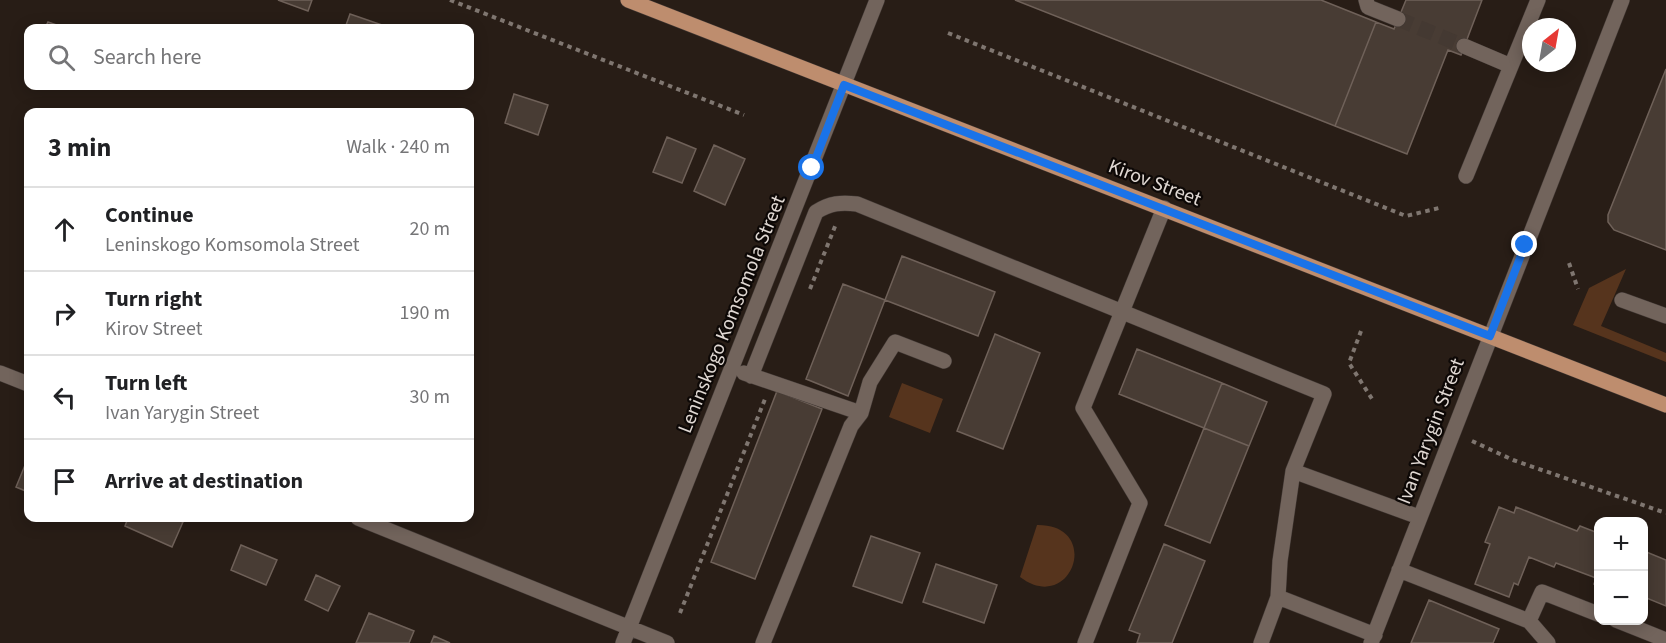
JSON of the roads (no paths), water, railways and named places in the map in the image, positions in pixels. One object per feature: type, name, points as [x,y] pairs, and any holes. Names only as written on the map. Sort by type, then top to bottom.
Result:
[{"type":"main road","name":"Kirov Street","points":[[628,0],[1666,405]]},
{"type":"street","name":"Leninskogo Komsomola Street","points":[[623,643],[877,0]]},
{"type":"street","points":[[1366,0],[1368,7],[1398,19]]},
{"type":"street","points":[[1466,176],[1538,0]]},
{"type":"street","name":"Ivan Yarygin Street","points":[[1373,639],[1622,0]]},
{"type":"street","points":[[1464,46],[1511,66]]},
{"type":"street","points":[[751,376],[816,212],[826,206],[842,202],[857,204],[1324,394],[1293,471],[1280,561],[1278,597],[1261,643]]},
{"type":"street","points":[[1085,643],[1140,503],[1083,408],[1164,208]]},
{"type":"street","points":[[1622,300],[1666,316]]},
{"type":"street","points":[[763,643],[851,426],[861,413],[870,382],[895,342],[944,361]]},
{"type":"street","points":[[732,369],[861,413]]},
{"type":"street","points":[[0,373],[24,382]]},
{"type":"street","points":[[1293,471],[1419,516]]},
{"type":"street","points":[[368,522],[667,643]]},
{"type":"street","points":[[1399,570],[1529,621],[1548,643]]},
{"type":"street","points":[[1529,621],[1542,592],[1594,612]]},
{"type":"street","points":[[1278,597],[1373,639]]},
{"type":"street","points":[[1621,625],[1634,636],[1666,640]]},
{"type":"tunnel","points":[[1398,19],[1464,46]]}]
